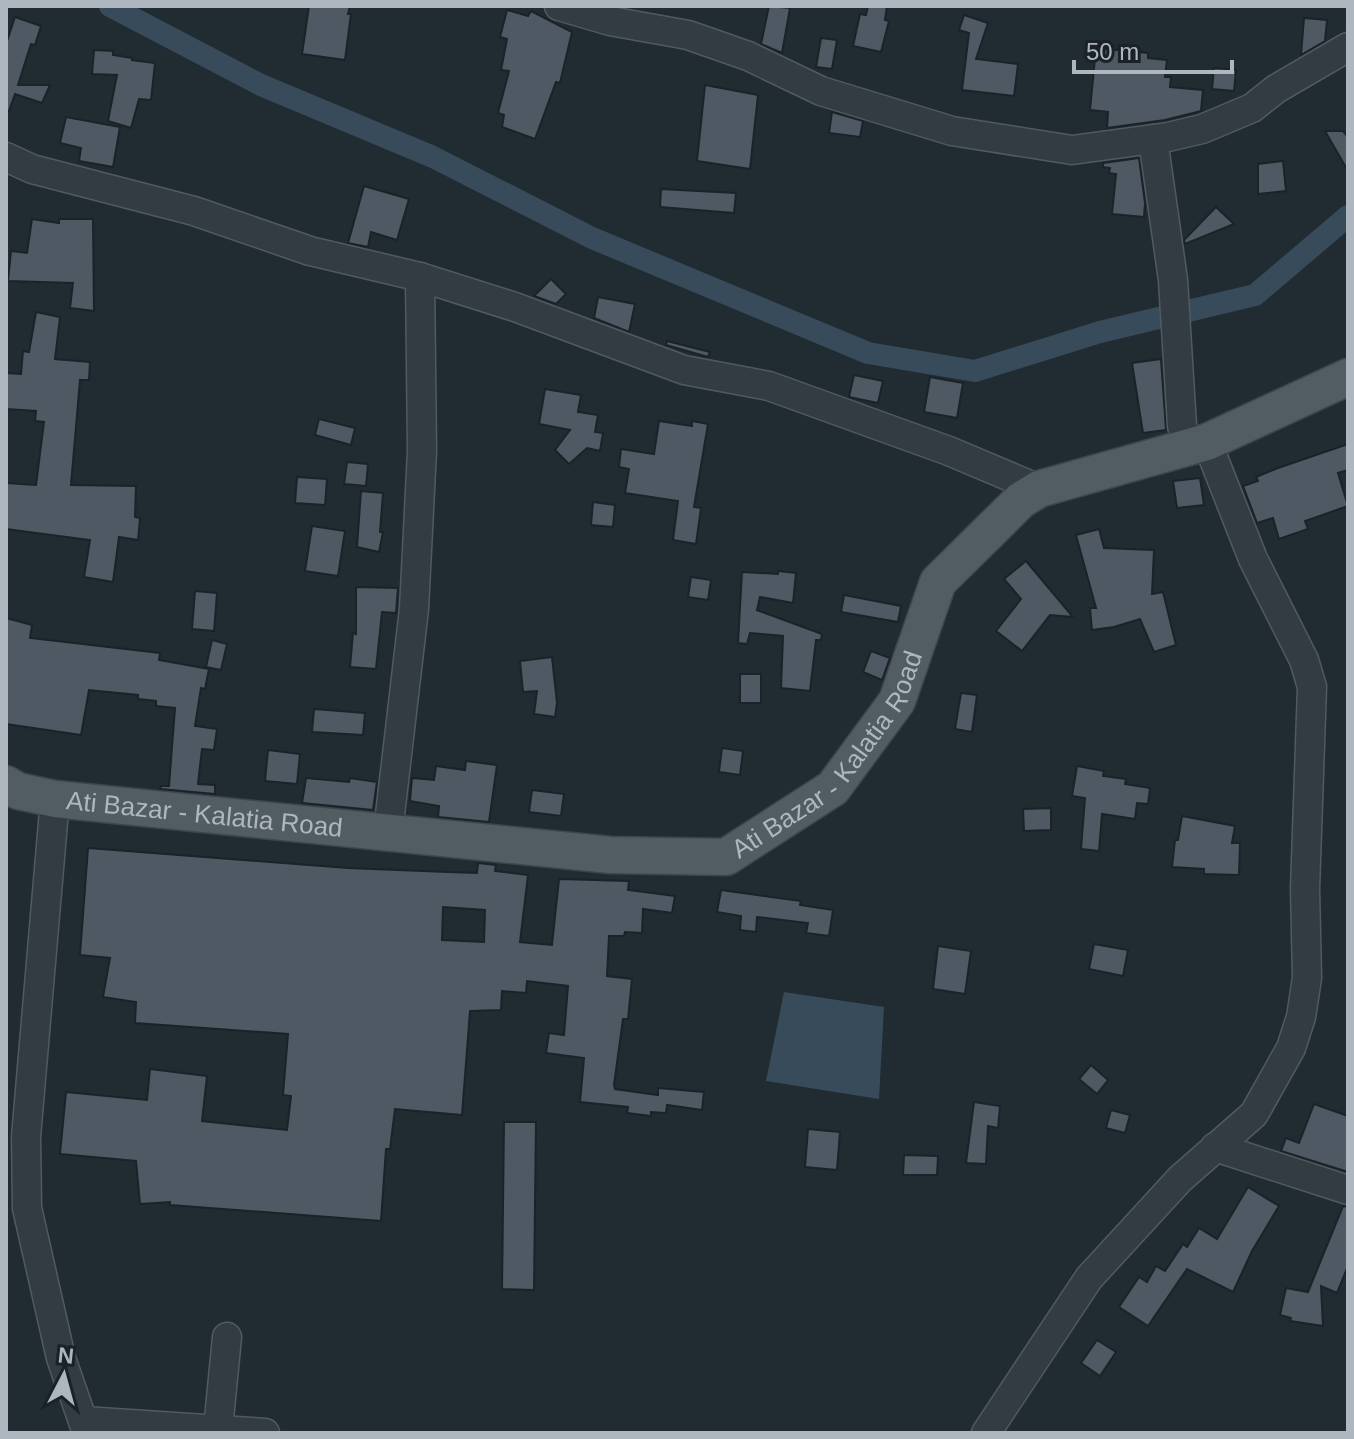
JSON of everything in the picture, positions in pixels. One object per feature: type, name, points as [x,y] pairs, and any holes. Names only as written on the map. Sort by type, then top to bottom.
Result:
[{"type":"main road","name":"Ati Bazar - Kalatia Road","points":[[6,784],[18,791],[55,799],[610,855],[726,857],[833,788],[897,701],[938,582],[1021,500],[1039,489],[1198,444],[1348,377]]},
{"type":"street","points":[[559,6],[610,21],[688,35],[748,56],[821,91],[952,131],[1072,150],[1202,129],[1238,115],[1348,47]]},
{"type":"street","points":[[986,1433],[1089,1278],[1141,1218],[1254,1114],[1291,1048],[1301,1017],[1307,978],[1305,889],[1312,687],[1304,660],[1198,444],[1182,426],[1173,280],[1153,139]]},
{"type":"street","points":[[6,157],[32,169],[194,211],[310,251],[420,277],[515,307],[684,370],[769,386],[949,451],[1039,489]]},
{"type":"street","points":[[388,832],[414,609],[422,451],[420,277]]},
{"type":"street","points":[[55,799],[26,1137],[27,1208],[61,1358],[85,1427],[218,1429],[265,1433]]},
{"type":"street","points":[[1215,1147],[1348,1190]]},
{"type":"street","points":[[218,1429],[227,1337]]},
{"type":"water","points":[[784,992],[884,1007],[879,1099],[766,1081]]},
{"type":"building","points":[[309,6],[350,6],[345,60],[302,54]]},
{"type":"building","points":[[769,6],[790,8],[782,53],[761,44]]},
{"type":"building","points":[[868,6],[887,6],[885,20],[889,21],[881,52],[853,46],[860,14],[866,15]]},
{"type":"building","points":[[507,10],[528,16],[531,11],[572,32],[560,83],[556,82],[535,139],[502,127],[504,115],[498,113],[509,71],[501,70],[507,39],[500,37]]},
{"type":"building","points":[[964,15],[988,23],[976,59],[1018,64],[1014,96],[962,90],[969,33],[959,30]]},
{"type":"building","points":[[15,17],[41,26],[35,45],[31,44],[18,85],[50,85],[42,103],[15,94],[9,111],[6,110],[6,44]]},
{"type":"building","points":[[1304,18],[1327,20],[1325,41],[1301,55]]},
{"type":"building","points":[[821,38],[837,40],[832,69],[816,67]]},
{"type":"building","points":[[1096,48],[1148,53],[1148,58],[1167,60],[1165,77],[1171,77],[1170,87],[1203,90],[1201,111],[1165,120],[1107,128],[1108,112],[1090,110]]},
{"type":"building","points":[[94,50],[113,51],[113,55],[155,63],[151,100],[139,99],[131,128],[108,121],[117,75],[92,74]]},
{"type":"building","points":[[1214,68],[1236,70],[1234,91],[1212,89]]},
{"type":"building","points":[[705,85],[758,95],[750,169],[697,161]]},
{"type":"building","points":[[832,112],[863,121],[860,137],[829,133]]},
{"type":"building","points":[[66,117],[120,127],[113,167],[79,161],[81,148],[60,143]]},
{"type":"building","points":[[1325,131],[1343,131],[1348,137],[1348,171]]},
{"type":"building","points":[[1139,158],[1144,217],[1112,214],[1116,174],[1109,173],[1110,168],[1103,167],[1103,163]]},
{"type":"building","points":[[1283,161],[1286,191],[1258,194],[1258,164]]},
{"type":"building","points":[[364,186],[409,199],[397,240],[371,232],[368,247],[348,243]]},
{"type":"building","points":[[661,189],[736,193],[734,213],[660,207]]},
{"type":"building","points":[[1216,207],[1234,224],[1185,244],[1184,240]]},
{"type":"building","points":[[32,219],[59,223],[59,219],[93,219],[94,311],[70,308],[73,283],[8,281],[11,251],[27,253]]},
{"type":"building","points":[[551,279],[566,294],[556,304],[534,296]]},
{"type":"building","points":[[598,297],[635,304],[629,332],[594,318]]},
{"type":"building","points":[[36,312],[60,317],[55,359],[90,362],[89,380],[80,380],[71,485],[136,486],[135,517],[140,518],[138,540],[119,537],[113,582],[84,577],[90,540],[6,529],[6,483],[36,485],[44,422],[35,421],[36,411],[6,409],[6,373],[21,374],[23,351],[29,352]]},
{"type":"building","points":[[667,341],[710,352],[708,357],[666,345]]},
{"type":"building","points":[[1161,359],[1166,430],[1143,433],[1132,363]]},
{"type":"building","points":[[854,375],[883,381],[878,403],[849,397]]},
{"type":"building","points":[[930,377],[963,383],[957,418],[924,412]]},
{"type":"building","points":[[545,389],[581,395],[578,412],[598,415],[595,432],[603,433],[600,451],[587,448],[569,464],[555,450],[570,430],[539,424]]},
{"type":"building","points":[[319,419],[355,428],[351,445],[315,435]]},
{"type":"building","points":[[659,421],[692,426],[692,421],[708,424],[694,507],[701,508],[696,544],[673,540],[678,501],[625,493],[629,469],[619,467],[621,449],[654,454]]},
{"type":"building","points":[[1348,444],[1348,470],[1338,473],[1348,506],[1305,521],[1308,529],[1279,539],[1273,518],[1257,523],[1243,486],[1258,481],[1256,477],[1278,468]]},
{"type":"building","points":[[347,462],[368,464],[366,486],[344,484]]},
{"type":"building","points":[[297,477],[327,479],[325,505],[295,503]]},
{"type":"building","points":[[1200,478],[1204,505],[1177,508],[1173,481]]},
{"type":"building","points":[[361,491],[383,493],[380,532],[383,532],[379,552],[357,547]]},
{"type":"building","points":[[593,502],[615,505],[613,527],[591,525]]},
{"type":"building","points":[[312,526],[345,531],[338,576],[305,571]]},
{"type":"building","points":[[1099,529],[1104,548],[1154,550],[1152,594],[1163,592],[1176,645],[1154,652],[1140,619],[1092,630],[1090,608],[1096,608],[1076,535]]},
{"type":"building","points":[[1026,561],[1073,617],[1050,615],[1022,651],[996,631],[1021,599],[1004,579]]},
{"type":"building","points":[[778,571],[796,573],[793,603],[760,597],[757,610],[822,634],[821,640],[816,640],[810,691],[781,688],[783,636],[750,633],[747,644],[738,643],[742,572],[778,574]]},
{"type":"building","points":[[691,577],[711,580],[708,600],[688,597]]},
{"type":"building","points":[[356,587],[398,588],[396,613],[382,612],[376,669],[350,667],[353,633],[356,634]]},
{"type":"building","points":[[195,591],[217,593],[214,631],[192,629]]},
{"type":"building","points":[[844,595],[901,606],[898,622],[841,612]]},
{"type":"building","points":[[6,618],[32,625],[30,638],[160,653],[159,660],[209,669],[205,689],[201,688],[195,726],[217,729],[214,750],[202,749],[198,784],[215,785],[215,794],[160,789],[161,786],[169,786],[175,708],[156,706],[156,701],[138,699],[138,695],[89,690],[81,735],[6,724]]},
{"type":"building","points":[[212,640],[227,644],[221,670],[206,667]]},
{"type":"building","points":[[871,651],[890,658],[882,680],[863,672]]},
{"type":"building","points":[[552,657],[557,703],[555,717],[534,714],[537,691],[523,692],[520,661]]},
{"type":"building","points":[[740,674],[761,674],[761,703],[740,703]]},
{"type":"building","points":[[961,693],[977,695],[972,732],[955,729]]},
{"type":"building","points":[[314,709],[365,713],[363,735],[312,732]]},
{"type":"building","points":[[722,748],[743,751],[740,775],[719,772]]},
{"type":"building","points":[[268,750],[300,754],[297,784],[265,781]]},
{"type":"building","points":[[466,761],[497,765],[489,822],[438,817],[439,806],[410,801],[412,778],[434,780],[436,766],[465,770]]},
{"type":"building","points":[[1077,766],[1104,771],[1103,776],[1126,779],[1125,784],[1150,788],[1148,804],[1137,803],[1135,819],[1102,814],[1099,851],[1081,849],[1085,798],[1072,796]]},
{"type":"building","points":[[306,778],[349,782],[350,778],[377,782],[373,810],[302,803]]},
{"type":"building","points":[[532,790],[564,794],[561,816],[529,812]]},
{"type":"building","points":[[1051,808],[1051,830],[1024,831],[1023,809]]},
{"type":"building","points":[[1182,816],[1235,826],[1232,843],[1240,843],[1239,875],[1204,874],[1204,869],[1172,867]]},
{"type":"building","points":[[88,848],[348,868],[477,873],[478,863],[496,865],[495,871],[528,875],[520,942],[552,945],[559,879],[629,881],[628,890],[675,896],[672,913],[643,909],[642,933],[625,932],[624,936],[609,936],[607,976],[632,979],[628,1019],[623,1019],[615,1089],[658,1095],[658,1088],[704,1092],[702,1110],[667,1105],[666,1113],[651,1112],[651,1116],[627,1113],[628,1107],[580,1102],[584,1058],[546,1053],[549,1033],[564,1035],[568,986],[527,981],[526,993],[502,991],[501,1010],[470,1011],[462,1115],[395,1109],[390,1149],[386,1149],[381,1221],[170,1205],[170,1202],[140,1204],[136,1161],[60,1154],[66,1092],[147,1100],[150,1069],[207,1076],[202,1121],[287,1130],[291,1096],[283,1095],[288,1034],[135,1023],[136,1002],[103,997],[110,958],[80,955]],"holes":[[[443,907],[485,910],[484,942],[442,940]]]},
{"type":"building","points":[[721,890],[801,901],[800,905],[833,910],[829,936],[806,933],[808,923],[757,917],[756,932],[740,930],[741,916],[717,912]]},
{"type":"building","points":[[1094,944],[1128,950],[1123,976],[1089,969]]},
{"type":"building","points":[[938,946],[971,951],[965,994],[933,989]]},
{"type":"building","points":[[1091,1065],[1108,1080],[1097,1094],[1079,1079]]},
{"type":"building","points":[[974,1102],[1000,1106],[998,1128],[988,1126],[986,1164],[966,1163]]},
{"type":"building","points":[[1314,1104],[1348,1116],[1348,1172],[1281,1151],[1286,1138],[1299,1143]]},
{"type":"building","points":[[1111,1110],[1130,1115],[1125,1133],[1106,1128]]},
{"type":"building","points":[[504,1122],[536,1122],[534,1290],[502,1289]]},
{"type":"building","points":[[808,1129],[840,1132],[837,1170],[805,1167]]},
{"type":"building","points":[[904,1155],[938,1156],[937,1175],[903,1175]]},
{"type":"building","points":[[1248,1187],[1279,1206],[1252,1251],[1233,1292],[1187,1269],[1148,1326],[1119,1307],[1139,1277],[1147,1282],[1156,1266],[1165,1271],[1183,1244],[1187,1247],[1199,1228],[1217,1239]]},
{"type":"building","points":[[1343,1206],[1348,1207],[1348,1266],[1337,1293],[1321,1286],[1323,1326],[1290,1321],[1291,1318],[1280,1315],[1286,1288],[1308,1292]]},
{"type":"building","points":[[1097,1340],[1116,1352],[1100,1376],[1081,1363]]},
{"type":"waterway","points":[[110,6],[261,85],[433,157],[592,238],[868,353],[975,371],[1100,332],[1255,295],[1348,216]]}]
